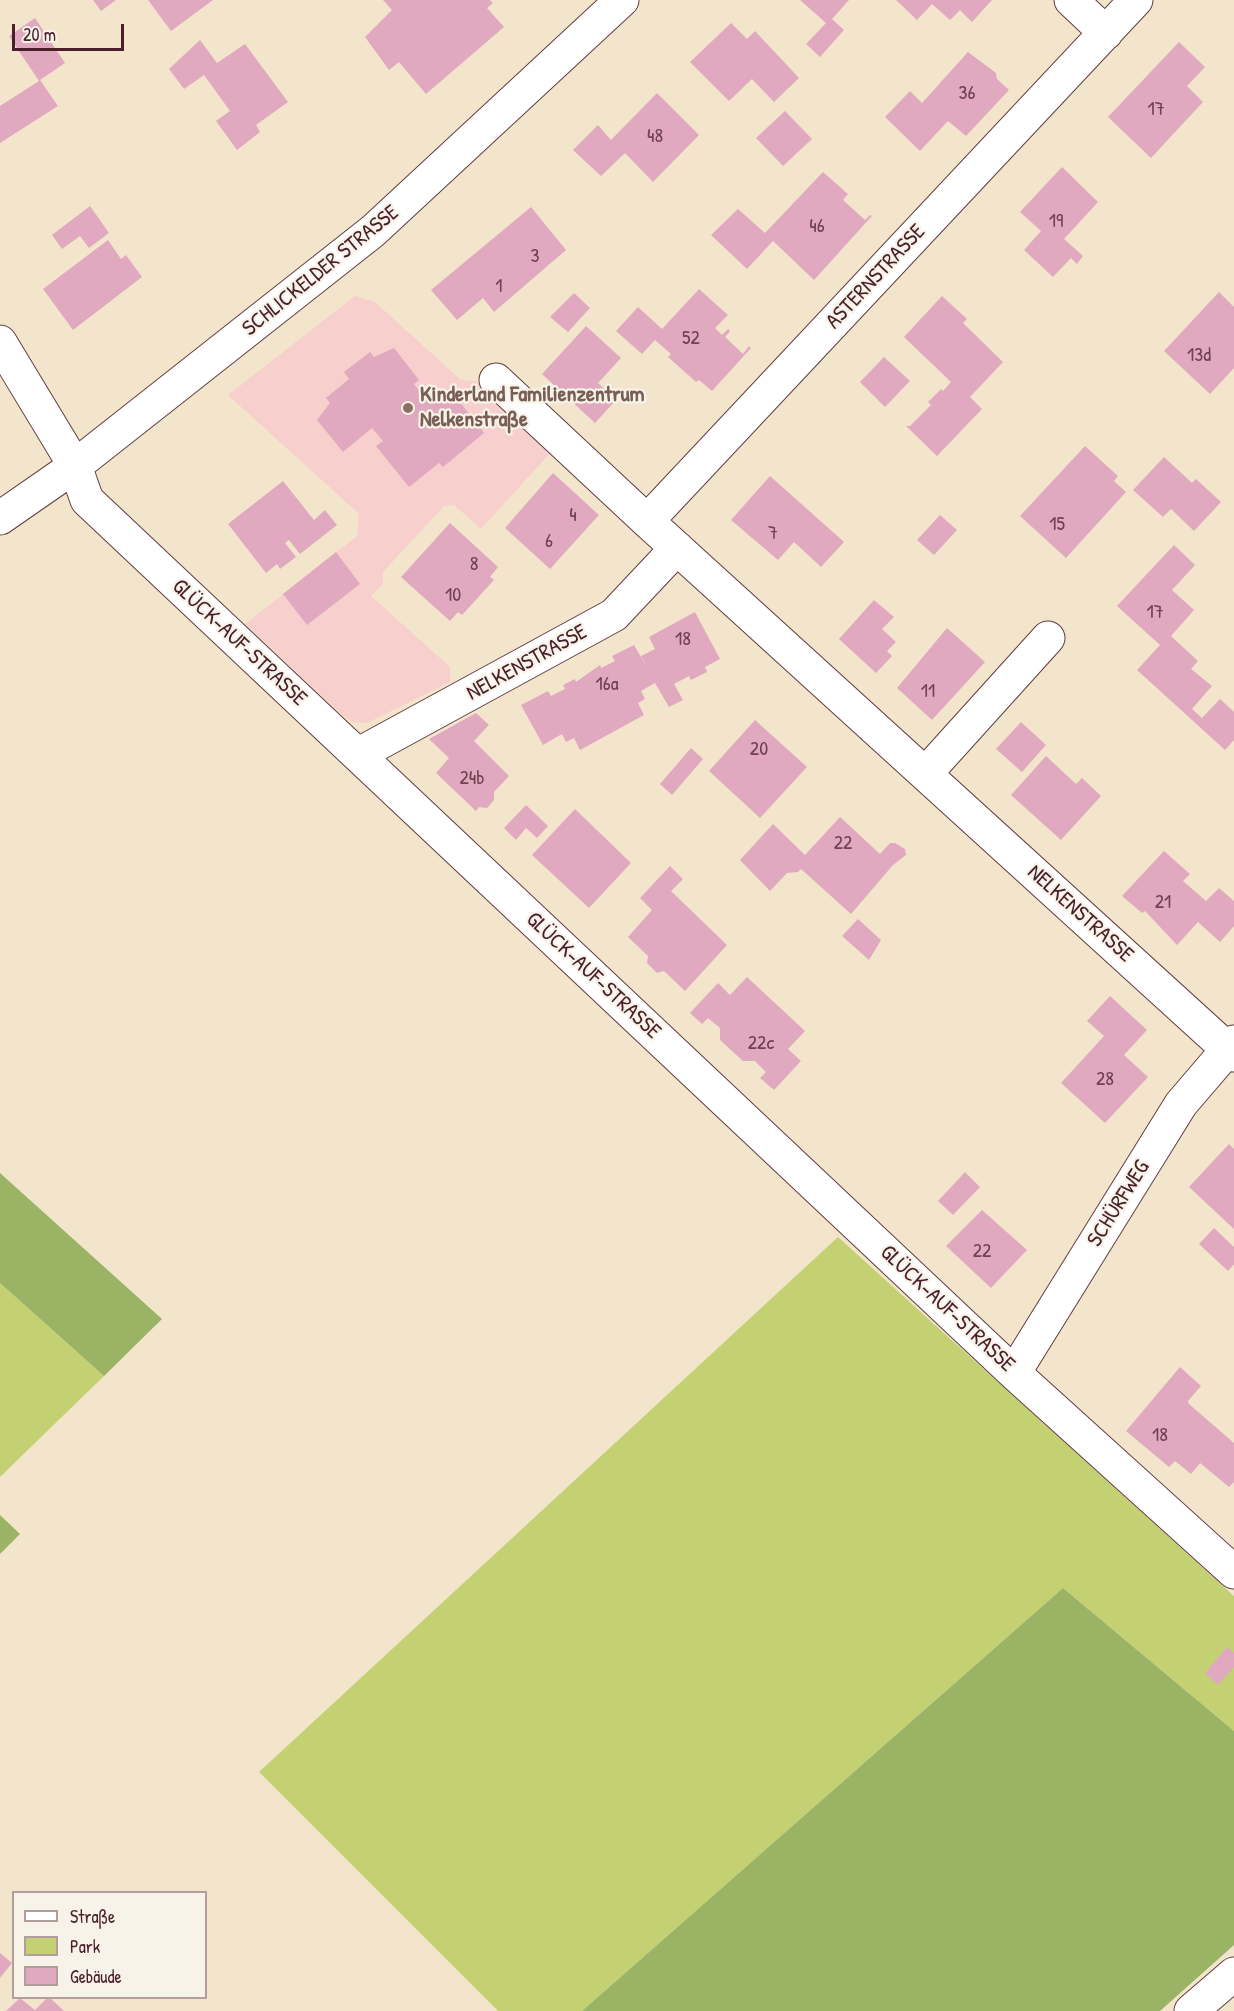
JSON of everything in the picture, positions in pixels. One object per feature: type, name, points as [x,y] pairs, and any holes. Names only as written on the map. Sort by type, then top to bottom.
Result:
[{"type":"street","name":"SCHLICKELDER STRASSE","points":[[0,518],[75,466],[373,231],[622,0]]},
{"type":"street","points":[[1071,0],[1106,33]]},
{"type":"street","name":"ASTERNSTRASSE","points":[[647,521],[1136,0]]},
{"type":"street","name":"GLÜCK-AUF-STRASSE","points":[[0,342],[75,466],[87,500],[1014,1373],[1234,1572]]},
{"type":"street","name":"NELKENSTRASSE","points":[[496,380],[647,521],[1232,1049]]},
{"type":"street","name":"NELKENSTRASSE","points":[[358,754],[614,615],[677,548]]},
{"type":"street","points":[[926,773],[1048,638]]},
{"type":"street","name":"SCHÜRFWEG","points":[[1014,1373],[1181,1104],[1232,1049]]},
{"type":"street","points":[[1191,2011],[1234,1974]]},
{"type":"shaded area","points":[[355,296],[375,302],[461,380],[476,381],[553,450],[481,529],[454,505],[444,506],[383,572],[383,584],[371,596],[450,667],[450,682],[367,723],[353,722],[343,716],[245,624],[357,536],[359,514],[228,395]]},
{"type":"green space","points":[[0,1173],[162,1319],[104,1376],[0,1283]]},
{"type":"green space","points":[[838,1237],[1234,1596],[1234,1731],[1063,1588],[582,2011],[498,2011],[259,1772]]},
{"type":"green space","points":[[0,1283],[104,1376],[0,1477]]},
{"type":"green space","points":[[0,1515],[20,1534],[0,1554]]},
{"type":"green space","points":[[1063,1588],[1234,1731],[1234,1945],[1160,2011],[582,2011]]},
{"type":"building","points":[[93,0],[116,0],[101,11]]},
{"type":"building","points":[[148,0],[213,0],[171,31]]},
{"type":"building","points":[[383,0],[490,0],[493,3],[487,8],[504,27],[426,94],[399,62],[389,70],[365,37],[392,10]]},
{"type":"building","points":[[800,0],[849,0],[832,19],[844,30],[820,57],[806,44],[826,23]]},
{"type":"building","points":[[896,0],[992,0],[972,22],[960,10],[950,20],[932,4],[917,20]]},
{"type":"building","points":[[35,18],[65,63],[40,80],[58,106],[0,143],[0,106],[39,81],[9,36]]},
{"type":"building","points":[[731,23],[747,39],[755,31],[799,78],[774,102],[752,79],[729,101],[690,62]]},
{"type":"building","points":[[200,40],[217,63],[245,44],[288,102],[256,125],[260,132],[237,150],[216,121],[230,111],[204,75],[184,89],[169,69]]},
{"type":"building","points":[[1179,42],[1205,67],[1187,86],[1203,102],[1151,158],[1108,117]]},
{"type":"building","points":[[968,52],[996,73],[997,79],[1009,90],[966,136],[948,121],[920,151],[885,117],[910,91],[922,103]]},
{"type":"building","points":[[657,93],[699,135],[653,182],[625,153],[601,176],[573,150],[598,125],[611,140]]},
{"type":"building","points":[[785,111],[812,139],[783,166],[756,138]]},
{"type":"building","points":[[1062,167],[1098,202],[1064,239],[1083,256],[1077,264],[1071,258],[1053,277],[1024,250],[1041,231],[1020,212]]},
{"type":"building","points":[[823,172],[848,194],[843,200],[865,220],[870,215],[872,216],[814,280],[773,241],[747,269],[711,235],[738,209],[765,233]]},
{"type":"building","points":[[90,206],[109,233],[89,248],[80,236],[62,249],[52,235]]},
{"type":"building","points":[[531,207],[566,250],[494,312],[483,298],[457,320],[431,290]]},
{"type":"building","points":[[108,240],[121,259],[126,255],[142,277],[73,330],[43,289]]},
{"type":"building","points":[[699,289],[728,315],[715,328],[722,335],[728,329],[730,331],[725,337],[743,354],[749,346],[751,348],[712,391],[699,380],[696,382],[668,357],[671,354],[655,340],[642,354],[616,331],[638,307],[662,329]]},
{"type":"building","points":[[1219,292],[1234,307],[1234,368],[1210,394],[1164,351]]},
{"type":"building","points":[[574,293],[590,308],[568,332],[550,317]]},
{"type":"building","points":[[942,296],[967,319],[963,323],[1003,362],[970,397],[982,409],[937,456],[906,426],[910,426],[931,405],[928,402],[951,382],[904,337]]},
{"type":"building","points":[[586,326],[621,358],[598,383],[616,400],[595,423],[542,374]]},
{"type":"building","points":[[394,348],[419,380],[414,384],[421,393],[439,402],[452,392],[484,433],[443,467],[439,463],[409,487],[376,446],[383,441],[372,428],[343,452],[317,420],[330,403],[326,398],[349,379],[344,372],[370,352],[374,357]]},
{"type":"building","points":[[884,357],[910,381],[885,407],[860,382]]},
{"type":"building","points":[[1085,446],[1118,476],[1114,481],[1126,492],[1066,558],[1020,516]]},
{"type":"building","points":[[1164,457],[1192,483],[1196,479],[1221,502],[1194,531],[1171,509],[1163,517],[1133,490]]},
{"type":"building","points":[[553,473],[599,515],[550,569],[505,528]]},
{"type":"building","points":[[770,476],[844,542],[821,567],[794,542],[778,560],[731,520]]},
{"type":"building","points":[[283,481],[314,520],[325,510],[337,525],[300,554],[289,540],[285,543],[296,557],[280,569],[277,564],[266,573],[228,524]]},
{"type":"building","points":[[940,515],[957,530],[934,555],[917,540]]},
{"type":"building","points":[[450,523],[498,567],[490,577],[494,580],[462,615],[458,612],[450,621],[401,577]]},
{"type":"building","points":[[1174,545],[1195,565],[1172,590],[1194,610],[1171,636],[1198,661],[1191,669],[1212,686],[1192,709],[1202,718],[1220,699],[1234,712],[1234,740],[1225,750],[1137,670],[1160,645],[1117,606]]},
{"type":"building","points":[[336,552],[360,584],[307,625],[283,594]]},
{"type":"building","points":[[874,600],[894,617],[882,629],[896,642],[887,651],[892,656],[876,673],[839,639]]},
{"type":"building","points":[[695,612],[720,659],[705,667],[707,672],[691,680],[689,676],[674,684],[683,700],[669,707],[655,683],[641,691],[645,699],[638,703],[644,715],[580,750],[574,738],[566,742],[562,734],[543,745],[521,705],[548,691],[551,696],[565,689],[563,685],[575,679],[576,682],[600,665],[601,668],[615,661],[612,656],[634,645],[648,669],[641,656],[655,649],[649,637]]},
{"type":"building","points":[[947,628],[985,662],[932,720],[897,688]]},
{"type":"building","points":[[476,713],[489,725],[474,741],[509,776],[494,792],[494,800],[487,808],[479,807],[476,811],[436,773],[449,758],[429,739]]},
{"type":"building","points":[[755,720],[807,767],[760,818],[709,771]]},
{"type":"building","points":[[1021,722],[1046,745],[1022,772],[996,749]]},
{"type":"building","points":[[691,748],[703,759],[672,795],[660,784]]},
{"type":"building","points":[[1046,756],[1076,784],[1082,778],[1101,796],[1061,840],[1011,795]]},
{"type":"building","points":[[526,805],[548,826],[537,838],[526,828],[516,840],[504,828]]},
{"type":"building","points":[[575,809],[631,863],[589,908],[532,855]]},
{"type":"building","points":[[840,817],[880,854],[890,843],[895,843],[905,849],[906,855],[893,865],[851,914],[801,869],[798,872],[787,873],[770,891],[740,860],[773,824],[805,855]]},
{"type":"building","points":[[1164,851],[1190,874],[1183,881],[1206,901],[1219,888],[1234,901],[1234,926],[1220,942],[1198,922],[1177,945],[1145,911],[1142,913],[1122,896]]},
{"type":"building","points":[[670,866],[683,879],[671,891],[727,945],[685,991],[664,971],[657,973],[647,963],[648,956],[628,937],[652,910],[640,898]]},
{"type":"building","points":[[858,919],[881,940],[869,960],[842,936]]},
{"type":"building","points":[[747,977],[805,1031],[788,1049],[801,1061],[774,1090],[760,1078],[766,1072],[755,1061],[743,1061],[720,1040],[720,1028],[708,1018],[702,1024],[690,1013],[718,983],[730,995]]},
{"type":"building","points":[[1110,996],[1147,1030],[1124,1055],[1148,1077],[1105,1123],[1061,1083],[1104,1036],[1087,1021]]},
{"type":"building","points":[[1229,1144],[1234,1149],[1234,1229],[1189,1187]]},
{"type":"building","points":[[965,1172],[980,1187],[953,1215],[938,1201]]},
{"type":"building","points":[[982,1210],[1027,1250],[991,1288],[946,1246]]},
{"type":"building","points":[[1214,1228],[1234,1247],[1234,1264],[1228,1271],[1199,1244]]},
{"type":"building","points":[[1180,1367],[1201,1386],[1188,1401],[1189,1404],[1234,1443],[1234,1482],[1229,1487],[1200,1463],[1191,1474],[1175,1461],[1169,1467],[1126,1431]]},
{"type":"building","points":[[1227,1647],[1234,1653],[1234,1667],[1218,1685],[1205,1673]]},
{"type":"building","points":[[0,1953],[12,1963],[0,1978]]},
{"type":"building","points":[[19,1999],[35,2010],[46,1999],[51,1999],[64,2011],[6,2011]]},
{"type":"place","name":"Kinderland Familienzentrum Nelkenstraße","points":[[408,408]]}]
